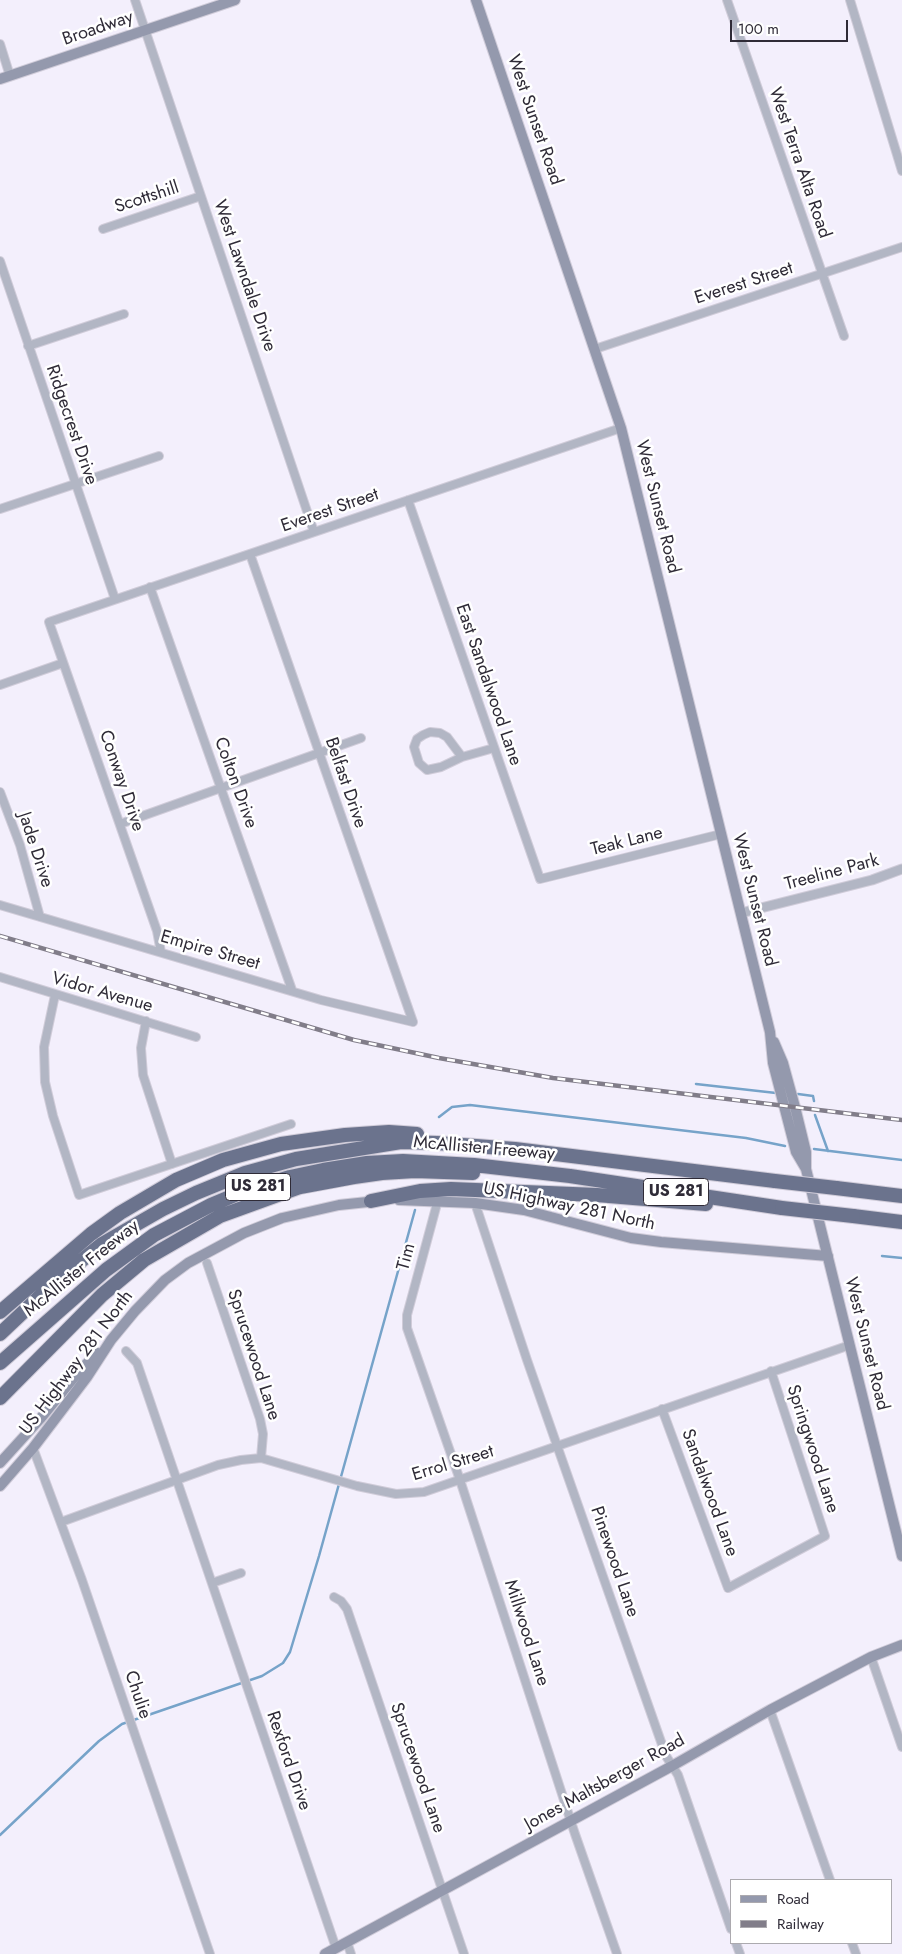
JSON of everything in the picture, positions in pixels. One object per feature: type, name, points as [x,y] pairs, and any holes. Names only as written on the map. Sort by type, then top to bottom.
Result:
[{"type":"highway","points":[[0,1312],[91,1234],[132,1205],[176,1180],[223,1160],[281,1144],[345,1135],[388,1132],[442,1137],[479,1146]]},
{"type":"highway","name":"McAllister Freeway","points":[[0,1334],[55,1282],[102,1244],[163,1209],[245,1173],[296,1159],[401,1142],[479,1146],[902,1196]]},
{"type":"highway","name":"McAllister Freeway","points":[[0,1363],[106,1270],[154,1235],[211,1205],[242,1192],[290,1177],[367,1163],[403,1161],[474,1164],[570,1176],[782,1208],[902,1222]]},
{"type":"highway","points":[[0,1398],[102,1295],[144,1260],[220,1216],[253,1203],[300,1188],[382,1173],[415,1171],[570,1176]]},
{"type":"highway","points":[[371,1202],[420,1191],[504,1190],[597,1195],[665,1202],[782,1208]]},
{"type":"main road","name":"Broadway","points":[[0,79],[235,0]]},
{"type":"main road","name":"West Sunset Road","points":[[476,0],[621,428],[770,1032],[773,1062],[796,1152],[806,1169],[902,1556]]},
{"type":"main road","name":"US Highway 281 North","points":[[0,1486],[33,1448],[87,1377],[111,1340],[155,1290],[203,1254],[244,1233],[282,1218],[339,1205],[438,1200],[524,1210],[631,1238],[708,1248],[828,1256]]},
{"type":"main road","points":[[0,1462],[40,1419],[80,1370],[111,1340]]},
{"type":"main road","name":"Jones Maltsberger Road","points":[[325,1954],[672,1766],[770,1710],[871,1657],[902,1645]]},
{"type":"street","name":"West Lawndale Drive","points":[[135,0],[314,532]]},
{"type":"street","name":"West Terra Alta Road","points":[[727,0],[844,336]]},
{"type":"street","points":[[850,0],[902,171]]},
{"type":"street","points":[[0,44],[10,76]]},
{"type":"street","name":"Scottshill","points":[[103,229],[201,196]]},
{"type":"street","name":"Everest Street","points":[[595,348],[822,275],[902,247]]},
{"type":"street","name":"Ridgecrest Drive","points":[[0,261],[115,599]]},
{"type":"street","points":[[28,346],[124,314]]},
{"type":"street","name":"Everest Street","points":[[49,622],[621,428]]},
{"type":"street","points":[[0,509],[160,456]]},
{"type":"street","name":"East Sandalwood Lane","points":[[408,500],[540,880]]},
{"type":"street","name":"Belfast Drive","points":[[250,554],[413,1022]]},
{"type":"street","name":"Colton Drive","points":[[150,587],[292,990]]},
{"type":"street","name":"Conway Drive","points":[[49,622],[157,931],[161,952]]},
{"type":"street","points":[[0,685],[63,663]]},
{"type":"street","points":[[462,756],[447,737],[440,733],[430,732],[423,735],[417,739],[414,746],[419,763],[427,770],[441,767],[462,756],[494,748]]},
{"type":"street","points":[[120,824],[361,738]]},
{"type":"street","name":"Jade Drive","points":[[0,792],[20,845],[40,917]]},
{"type":"street","name":"Teak Lane","points":[[540,880],[721,834]]},
{"type":"street","name":"Treeline Park","points":[[741,914],[872,880],[902,869]]},
{"type":"street","name":"Empire Street","points":[[0,905],[321,1000],[413,1022]]},
{"type":"street","name":"Vidor Avenue","points":[[0,977],[196,1037]]},
{"type":"street","points":[[55,995],[46,1029],[44,1055],[45,1082],[51,1108],[79,1196],[291,1124]]},
{"type":"street","points":[[146,1021],[141,1058],[143,1076],[172,1164]]},
{"type":"street","name":"Tim","points":[[406,1321],[438,1200]]},
{"type":"street","name":"Pinewood Lane","points":[[475,1203],[666,1756],[678,1775],[730,1926]]},
{"type":"street","name":"Sprucewood Lane","points":[[207,1263],[260,1419],[263,1434],[261,1458]]},
{"type":"street","name":"Millwood Lane","points":[[406,1321],[617,1954]]},
{"type":"street","name":"Errol Street","points":[[62,1522],[218,1465],[261,1458],[357,1486],[396,1494],[412,1494],[460,1480],[850,1345]]},
{"type":"street","name":"Rexford Drive","points":[[126,1351],[137,1363],[336,1948]]},
{"type":"street","name":"Springwood Lane","points":[[728,1588],[825,1536],[771,1371]]},
{"type":"street","name":"Sandalwood Lane","points":[[662,1409],[728,1588]]},
{"type":"street","name":"Chulie","points":[[33,1448],[62,1522],[210,1954]]},
{"type":"street","points":[[212,1583],[241,1574]]},
{"type":"street","name":"Sprucewood Lane","points":[[334,1597],[341,1601],[347,1609],[464,1954]]},
{"type":"street","points":[[871,1657],[902,1747]]},
{"type":"street","points":[[770,1710],[830,1879]]},
{"type":"street","points":[[347,1942],[351,1954]]},
{"type":"waterway","points":[[696,1084],[776,1093]]},
{"type":"waterway","points":[[798,1094],[813,1096],[814,1101]]},
{"type":"waterway","points":[[439,1117],[452,1107],[470,1105],[746,1138],[785,1146]]},
{"type":"waterway","points":[[815,1115],[828,1151]]},
{"type":"waterway","points":[[814,1149],[902,1160]]},
{"type":"waterway","points":[[0,1835],[99,1741],[122,1724],[262,1676],[283,1663],[290,1652],[319,1556],[415,1210]]},
{"type":"waterway","points":[[882,1256],[902,1258]]},
{"type":"railway","points":[[0,936],[354,1040],[439,1058],[553,1078],[902,1120]]}]
